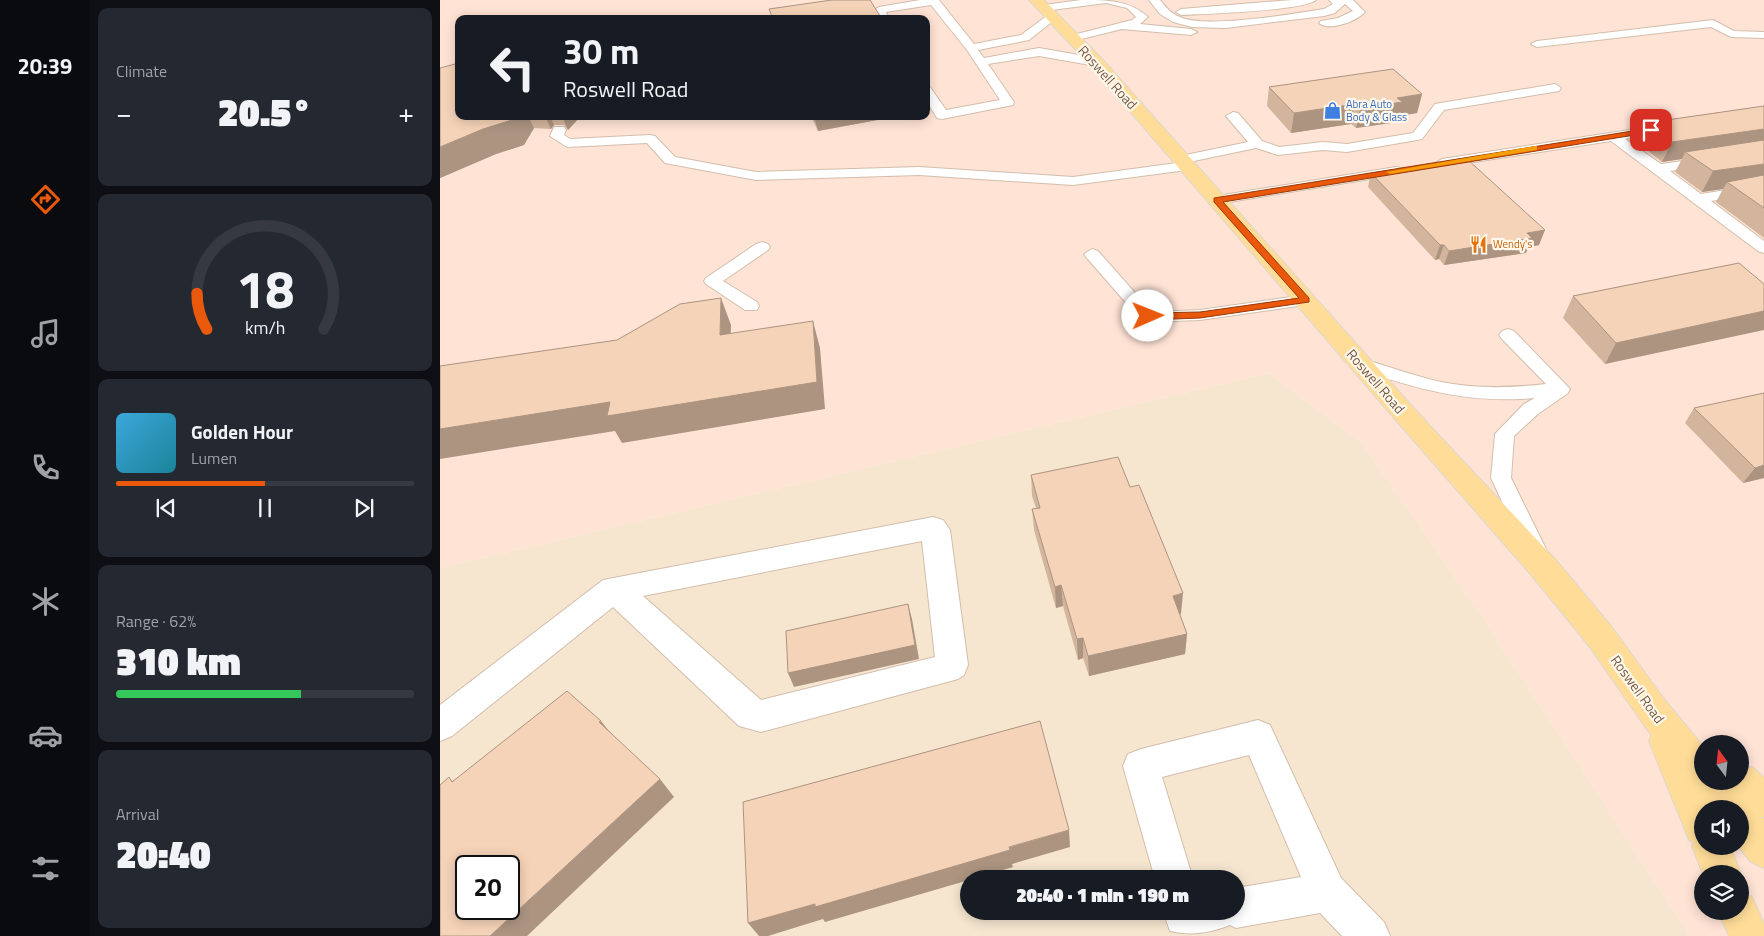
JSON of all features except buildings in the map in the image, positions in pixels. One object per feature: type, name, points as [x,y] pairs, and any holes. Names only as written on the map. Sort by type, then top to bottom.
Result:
[{"type":"main road","name":"Roswell Road","points":[[1044,8],[1096,62],[1362,365],[1544,568],[1600,636],[1652,710],[1694,762]]},
{"type":"main road","points":[[1652,710],[1694,744]]},
{"type":"main road","points":[[1652,710],[1694,808]]},
{"type":"main road","points":[[1749,787],[1764,799]]},
{"type":"main road","points":[[1717,790],[1725,800]]},
{"type":"main road","points":[[1749,830],[1764,849]]},
{"type":"main road","points":[[1742,920],[1749,936]]},
{"type":"street","points":[[440,725],[614,590],[933,528],[935,530],[952,665],[946,669],[761,716],[751,715],[614,590]]},
{"type":"street","points":[[1171,870],[1141,766],[1258,736],[1327,892],[1370,936]]},
{"type":"street","points":[[1245,906],[1327,892]]},
{"type":"lane","points":[[971,48],[1025,38],[1044,8],[1106,0],[1137,0]]},
{"type":"lane","points":[[1154,0],[1179,12],[1191,12],[1282,5],[1311,0]]},
{"type":"lane","points":[[1154,0],[1163,14],[1180,22],[1206,25],[1319,14],[1331,11],[1343,2],[1360,12],[1341,21],[1325,23]]},
{"type":"lane","points":[[882,15],[879,10],[934,1],[971,48],[1008,102],[942,115],[930,96]]},
{"type":"lane","points":[[1074,38],[1136,22],[1142,17],[1131,5],[1121,1]]},
{"type":"lane","points":[[1537,44],[1714,23],[1731,34],[1764,35]]},
{"type":"lane","points":[[1123,26],[1207,33],[1308,25]]},
{"type":"lane","points":[[980,62],[1039,52],[1096,62]]},
{"type":"lane","points":[[1233,116],[1257,144],[1278,151],[1323,146],[1347,148],[1417,136],[1440,107],[1555,88]]},
{"type":"lane","points":[[1432,165],[1679,126]]},
{"type":"lane","points":[[558,130],[557,136],[568,143],[650,140],[670,160],[710,169],[756,176],[919,171],[1073,181],[1184,163],[1257,144]]},
{"type":"lane","points":[[1613,136],[1764,248]]},
{"type":"lane","points":[[1658,169],[1716,161]]},
{"type":"lane","points":[[1217,200],[1413,168]]},
{"type":"lane","points":[[1697,199],[1764,188]]},
{"type":"lane","points":[[1742,232],[1764,228]]},
{"type":"lane","points":[[751,306],[712,281],[762,247]]},
{"type":"lane","points":[[1092,254],[1148,316],[1200,315],[1305,300]]},
{"type":"lane","points":[[1508,335],[1561,389]]},
{"type":"lane","points":[[1362,365],[1428,385],[1467,392],[1510,393],[1561,389]]},
{"type":"lane","points":[[1544,568],[1501,478],[1505,434],[1531,409],[1561,389]]},
{"type":"shaded area","points":[[440,0],[1764,0],[1764,936],[1690,936],[1483,618],[1361,442],[1269,373],[440,568]]},
{"type":"shaded area","points":[[1269,373],[1361,442],[1483,618],[1690,936],[440,936],[440,568]]},
{"type":"slow traffic","points":[[1390,172],[1535,148]]},
{"type":"place","name":"Abra Auto Body & Glass","points":[[1332,110]]},
{"type":"place","name":"Wendy's","points":[[1479,244]]},
{"type":"route","points":[[1148,316],[1200,315],[1305,300],[1217,200],[1651,130]]}]
